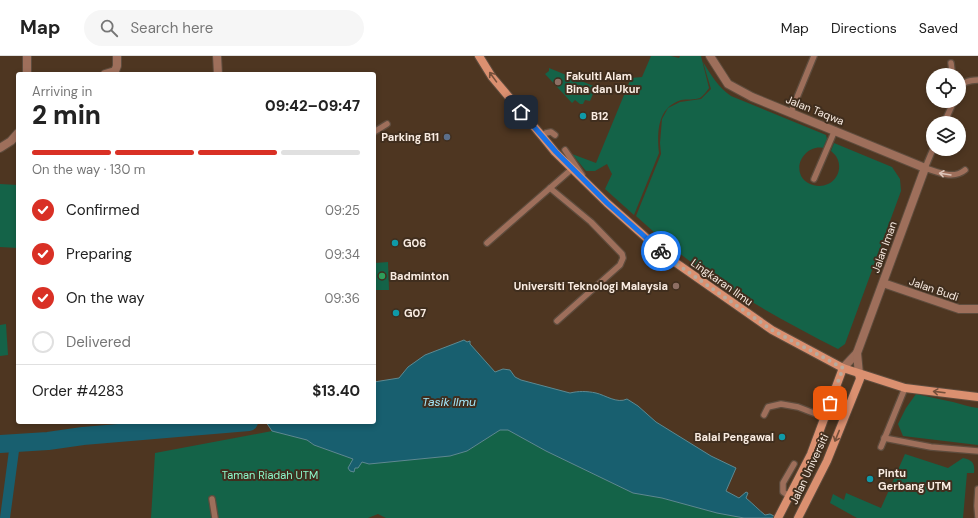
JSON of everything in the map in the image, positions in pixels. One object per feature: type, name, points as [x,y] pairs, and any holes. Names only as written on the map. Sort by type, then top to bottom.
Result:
[{"type":"street","points":[[27,56],[27,72]]},
{"type":"street","points":[[112,72],[115,71],[117,66],[117,56]]},
{"type":"street","points":[[217,56],[218,72]]},
{"type":"street","name":"Lingkaran Ilmu","points":[[479,56],[492,77],[542,136],[607,203],[668,258],[772,330],[843,368],[859,374],[905,388],[978,397]]},
{"type":"street","name":"Jalan Taqwa","points":[[710,56],[728,84],[752,96],[925,168]]},
{"type":"street","points":[[0,148],[11,141],[16,135]]},
{"type":"street","name":"Jalan Iman","points":[[857,353],[925,168]]},
{"type":"street","name":"Jalan Budi","points":[[883,283],[959,309],[978,309]]},
{"type":"street","name":"Jalan Universiti","points":[[778,517],[810,454],[843,368],[857,353]]},
{"type":"street","name":"Jalan Universiti","points":[[798,518],[827,461],[860,379],[857,353]]},
{"type":"lane","points":[[791,112],[814,56]]},
{"type":"lane","points":[[966,82],[978,80]]},
{"type":"lane","points":[[376,131],[387,124]]},
{"type":"lane","points":[[814,179],[836,130]]},
{"type":"lane","points":[[542,136],[548,132],[555,135]]},
{"type":"lane","points":[[565,150],[589,185]]},
{"type":"lane","name":"Jalan Iman","points":[[925,168],[930,156]]},
{"type":"lane","points":[[486,243],[573,168]]},
{"type":"lane","points":[[925,168],[949,175],[957,174],[965,170]]},
{"type":"lane","points":[[550,188],[591,222],[622,254],[624,258],[620,265],[557,321]]},
{"type":"lane","points":[[881,447],[905,388]]},
{"type":"lane","points":[[764,415],[768,407],[781,404],[798,407],[824,417]]},
{"type":"lane","points":[[884,438],[931,447],[978,451]]},
{"type":"lane","points":[[789,496],[783,492],[783,483],[794,464]]},
{"type":"lane","points":[[978,489],[978,517]]},
{"type":"lane","points":[[212,499],[215,518]]},
{"type":"shaded area","name":"Universiti Teknologi Malaysia","points":[[0,56],[978,56],[978,518],[0,518]]},
{"type":"green space","points":[[651,56],[671,56],[679,58],[680,56],[701,56],[709,88],[700,98],[681,100],[673,104],[663,115],[660,122],[658,137],[659,153],[634,215],[605,189],[612,174],[607,164],[595,171],[586,171],[572,154],[596,163],[631,78],[642,77]]},
{"type":"green space","points":[[703,62],[719,85],[731,96],[826,135],[827,139],[823,148],[809,151],[802,158],[800,163],[800,173],[804,180],[808,183],[820,186],[828,184],[837,176],[839,165],[836,156],[831,151],[834,143],[892,167],[900,179],[901,191],[845,344],[838,349],[765,310],[712,277],[657,235],[636,216],[661,154],[660,143],[662,119],[668,108],[680,102],[701,99],[711,89]]},
{"type":"green space","points":[[549,68],[596,87],[590,101],[585,100],[583,104],[580,104],[575,100],[572,103],[545,74],[549,71]]},
{"type":"green space","points":[[0,184],[16,185],[16,248],[0,247]]},
{"type":"green space","name":"Badminton","points":[[388,262],[389,290],[376,290],[376,263]]},
{"type":"green space","points":[[6,324],[8,355],[0,356],[0,325]]},
{"type":"green space","points":[[916,394],[978,408],[978,445],[903,436],[898,424],[906,408]]},
{"type":"green space","name":"Taman Riadah UTM","points":[[500,430],[508,430],[546,451],[633,493],[662,498],[717,513],[744,518],[386,518],[378,514],[368,518],[151,518],[155,453],[272,431],[307,440],[314,445],[353,459],[355,468],[362,462],[369,464],[450,456],[467,451]]},
{"type":"green space","points":[[905,454],[948,468],[963,458],[973,463],[974,473],[967,473],[963,518],[857,518],[830,503],[833,494],[844,500],[846,493],[881,508]]},
{"type":"water","name":"Tasik Ilmu","points":[[464,340],[467,342],[470,341],[470,344],[495,372],[503,369],[510,370],[515,377],[521,380],[570,393],[589,392],[600,394],[615,400],[627,399],[638,406],[656,422],[711,456],[736,468],[726,491],[739,498],[746,492],[748,493],[746,498],[765,515],[770,514],[778,518],[744,518],[717,513],[662,498],[633,493],[546,451],[508,430],[500,430],[467,451],[450,456],[369,464],[362,462],[358,468],[355,468],[354,472],[350,471],[348,468],[353,459],[314,445],[307,440],[272,431],[267,424],[376,424],[376,382],[399,378],[408,367],[425,355]]},
{"type":"waterway","points":[[0,444],[48,441],[83,436],[225,424]]},
{"type":"waterway","points":[[5,518],[15,443]]},
{"type":"way so far","points":[[661,251],[668,258],[772,330],[843,368],[830,403]]},
{"type":"place","name":"Fakulti Alam Bina dan Ukur","points":[[558,82]]},
{"type":"place","name":"B12","points":[[583,116]]},
{"type":"place","name":"Parking B11","points":[[447,137]]},
{"type":"place","name":"G06","points":[[395,243]]},
{"type":"place","name":"Badminton","points":[[382,276]]},
{"type":"place","name":"Universiti Teknologi Malaysia","points":[[676,286]]},
{"type":"place","name":"G07","points":[[396,313]]},
{"type":"place","name":"Balai Pengawal","points":[[782,437]]},
{"type":"place","name":"Pintu Gerbang UTM","points":[[870,479]]},
{"type":"route","points":[[521,112],[556,152],[607,203],[661,251]]}]
